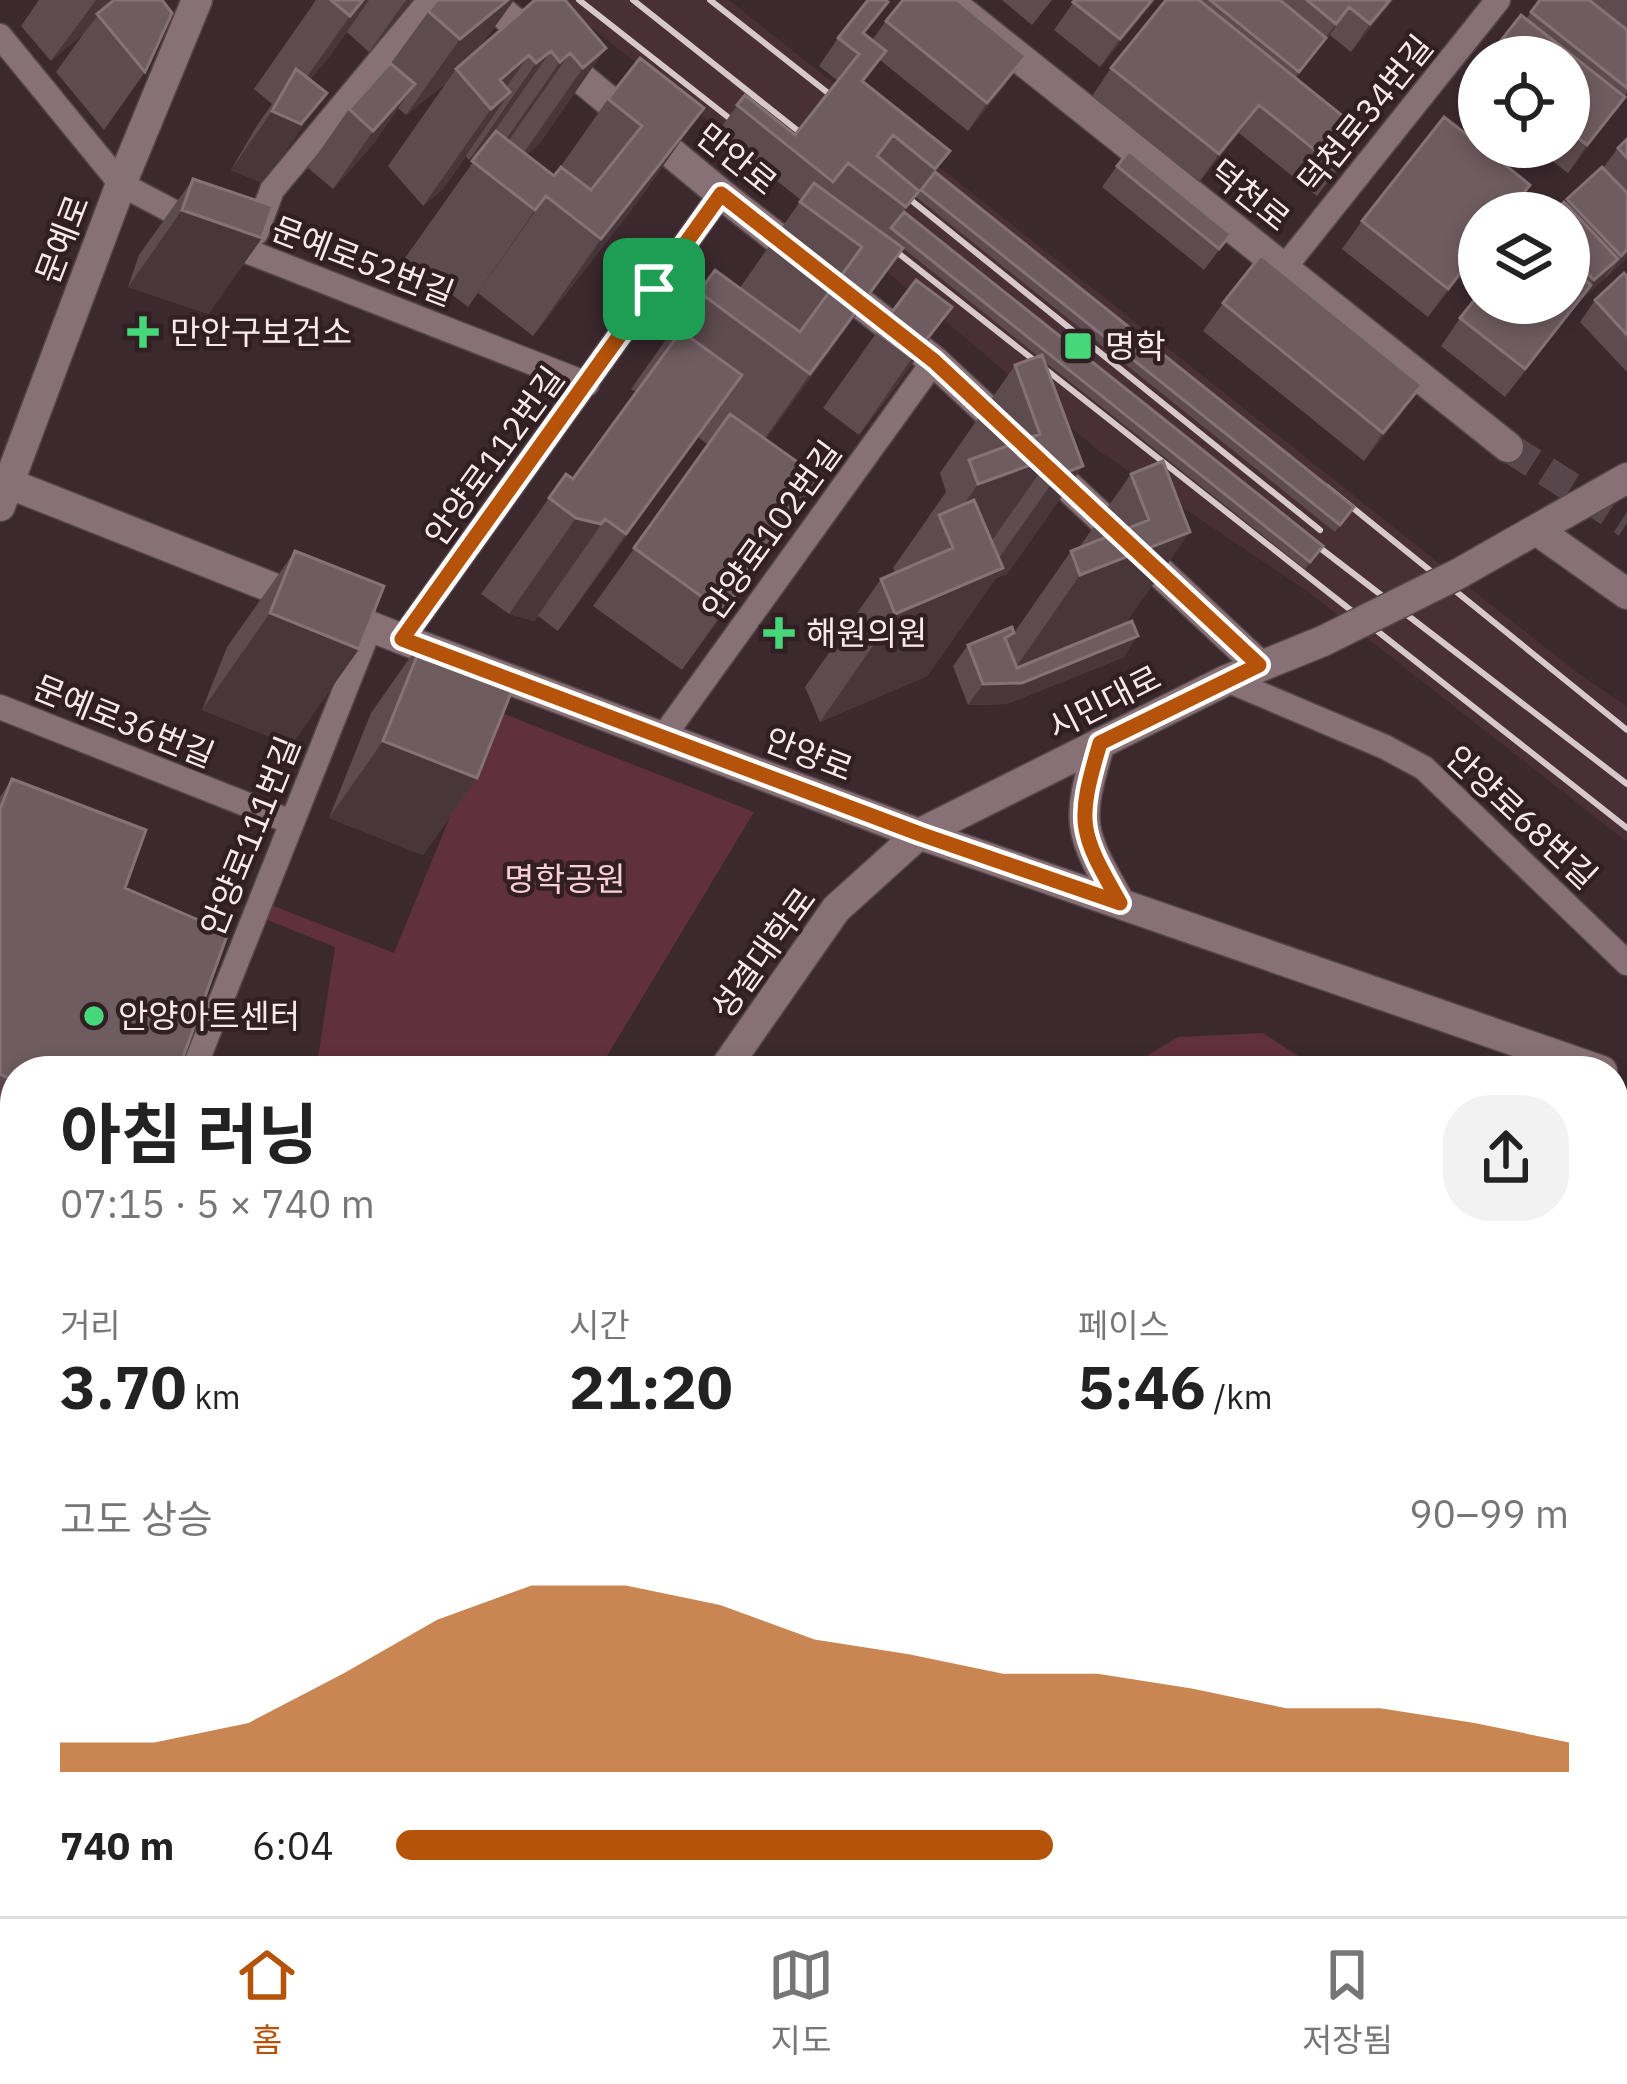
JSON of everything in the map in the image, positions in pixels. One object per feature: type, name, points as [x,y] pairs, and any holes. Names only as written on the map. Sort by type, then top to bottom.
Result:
[{"type":"street","name":"문예로","points":[[3,490],[197,0]]},
{"type":"street","points":[[249,252],[272,190],[430,0]]},
{"type":"street","name":"만안로","points":[[487,0],[721,194],[934,361],[1259,665]]},
{"type":"street","name":"덕천로","points":[[947,0],[1508,447]]},
{"type":"street","name":"덕천로34번길","points":[[1284,268],[1498,0]]},
{"type":"street","points":[[0,36],[122,184]]},
{"type":"street","name":"문예로52번길","points":[[122,184],[249,252],[587,384]]},
{"type":"street","name":"안양로112번길","points":[[402,639],[721,194]]},
{"type":"street","name":"안양로102번길","points":[[662,737],[934,361]]},
{"type":"street","points":[[1627,478],[1538,531],[1627,594]]},
{"type":"street","name":"안양로","points":[[3,490],[920,834],[1546,1056]]},
{"type":"street","name":"시민대로","points":[[920,834],[1227,680],[1323,641],[1538,531]]},
{"type":"street","name":"안양로111번길","points":[[199,1056],[370,627]]},
{"type":"street","name":"안양로68번길","points":[[1227,680],[1424,768],[1627,963]]},
{"type":"street","name":"문예로36번길","points":[[0,707],[291,822]]},
{"type":"street","points":[[1100,743],[1082,824],[1086,843],[1120,903]]},
{"type":"street","name":"성결대학로","points":[[733,1056],[836,909],[920,834]]},
{"type":"shaded area","points":[[558,0],[729,0],[1575,671],[1627,707],[1627,842],[1307,591],[1099,451],[740,147]]},
{"type":"green space","name":"명학공원","points":[[494,710],[754,812],[607,1056],[318,1056],[335,947],[260,917],[266,903],[394,953]]},
{"type":"green space","points":[[1263,1033],[1298,1056],[1147,1056],[1178,1037]]},
{"type":"building","points":[[114,0],[162,0],[172,13],[145,72],[97,14]]},
{"type":"building","points":[[331,0],[363,0],[350,16]]},
{"type":"building","points":[[437,0],[508,0],[460,39],[428,11]]},
{"type":"building","points":[[535,0],[565,0],[606,48],[583,68],[570,53],[560,62],[551,51],[536,63],[529,55],[500,80],[510,92],[491,109],[456,69]]},
{"type":"building","points":[[868,0],[888,2],[863,33],[886,51],[862,81],[950,151],[935,169],[893,135],[877,156],[919,191],[906,207],[848,163],[833,182],[737,105],[745,95],[795,135],[859,54],[838,38]]},
{"type":"building","points":[[903,0],[957,0],[1026,56],[987,103],[886,21]]},
{"type":"building","points":[[1075,0],[1152,0],[1120,39]]},
{"type":"building","points":[[1166,0],[1199,0],[1365,134],[1337,168],[1259,105],[1219,154],[1111,68]]},
{"type":"building","points":[[1210,0],[1280,0],[1326,38],[1299,72]]},
{"type":"building","points":[[1307,0],[1390,0],[1370,24],[1349,7],[1336,24]]},
{"type":"building","points":[[1540,0],[1589,0],[1627,30],[1627,88],[1590,59],[1590,36],[1561,36],[1531,12]]},
{"type":"building","points":[[1521,15],[1548,36],[1504,36]]},
{"type":"building","points":[[640,58],[704,108],[601,239],[546,196],[535,210],[472,161],[496,131],[554,176],[561,167],[591,190],[642,126],[608,99]]},
{"type":"building","points":[[390,63],[415,84],[373,131],[349,109]]},
{"type":"building","points":[[296,69],[327,93],[301,124],[272,111]]},
{"type":"building","points":[[1590,69],[1625,97],[1590,141]]},
{"type":"building","points":[[1444,117],[1458,128],[1458,168],[1509,168],[1530,185],[1524,192],[1458,192],[1458,276],[1448,289],[1362,221]]},
{"type":"building","points":[[1129,151],[1231,234],[1219,249],[1117,166]]},
{"type":"building","points":[[1602,167],[1627,193],[1627,250],[1621,256],[1590,223],[1590,192],[1575,192]]},
{"type":"building","points":[[935,172],[1354,507],[1340,525],[921,190]]},
{"type":"building","points":[[193,179],[273,206],[262,238],[182,210]]},
{"type":"building","points":[[814,183],[903,248],[810,374],[699,292],[715,270],[800,332],[862,247],[800,202]]},
{"type":"building","points":[[904,212],[1323,546],[1310,562],[891,228]]},
{"type":"building","points":[[1590,229],[1618,259],[1594,280],[1590,276]]},
{"type":"building","points":[[1261,255],[1422,385],[1383,433],[1223,303]]},
{"type":"building","points":[[1624,273],[1627,276],[1627,335],[1595,300]]},
{"type":"building","points":[[916,280],[952,307],[912,358],[877,332]]},
{"type":"building","points":[[1468,324],[1560,324],[1525,369]]},
{"type":"building","points":[[681,331],[742,375],[626,534],[605,519],[601,524],[576,518],[549,498],[566,474],[573,479]]},
{"type":"building","points":[[1042,355],[1083,466],[1057,476],[1050,458],[978,484],[969,460],[1040,434],[1015,365]]},
{"type":"building","points":[[730,414],[820,478],[723,612],[634,548]]},
{"type":"building","points":[[1163,461],[1190,532],[1080,575],[1071,551],[1149,520],[1131,474]]},
{"type":"building","points":[[974,500],[1003,568],[895,614],[881,579],[953,548],[939,515]]},
{"type":"building","points":[[295,551],[384,586],[359,649],[270,613]]},
{"type":"building","points":[[1132,621],[1138,636],[1022,683],[983,684],[968,645],[1012,627],[1014,633],[1005,638],[1017,668]]},
{"type":"building","points":[[425,636],[519,673],[477,778],[383,741]]},
{"type":"building","name":"안양아트센터","points":[[12,779],[146,830],[125,888],[228,933],[183,1056],[0,1056],[0,809]]},
{"type":"tunnel","points":[[1508,447],[1627,523]]},
{"type":"railway","points":[[579,0],[752,136]]},
{"type":"railway","points":[[633,0],[826,153]]},
{"type":"railway","points":[[710,0],[856,115]]},
{"type":"railway","points":[[886,180],[1320,530]]},
{"type":"railway","points":[[874,234],[1627,828]]},
{"type":"railway","points":[[1327,487],[1627,730]]},
{"type":"railway","points":[[1294,528],[1627,784]]},
{"type":"place","name":"만안구보건소","points":[[143,332]]},
{"type":"place","name":"명학","points":[[1078,346]]},
{"type":"place","name":"해원의원","points":[[779,633]]},
{"type":"place","name":"안양아트센터","points":[[94,1016]]},
{"type":"route","points":[[721,194],[934,361],[1259,665],[1100,743],[1082,824],[1086,843],[1120,903],[920,834],[402,639],[654,289],[721,194]]}]
